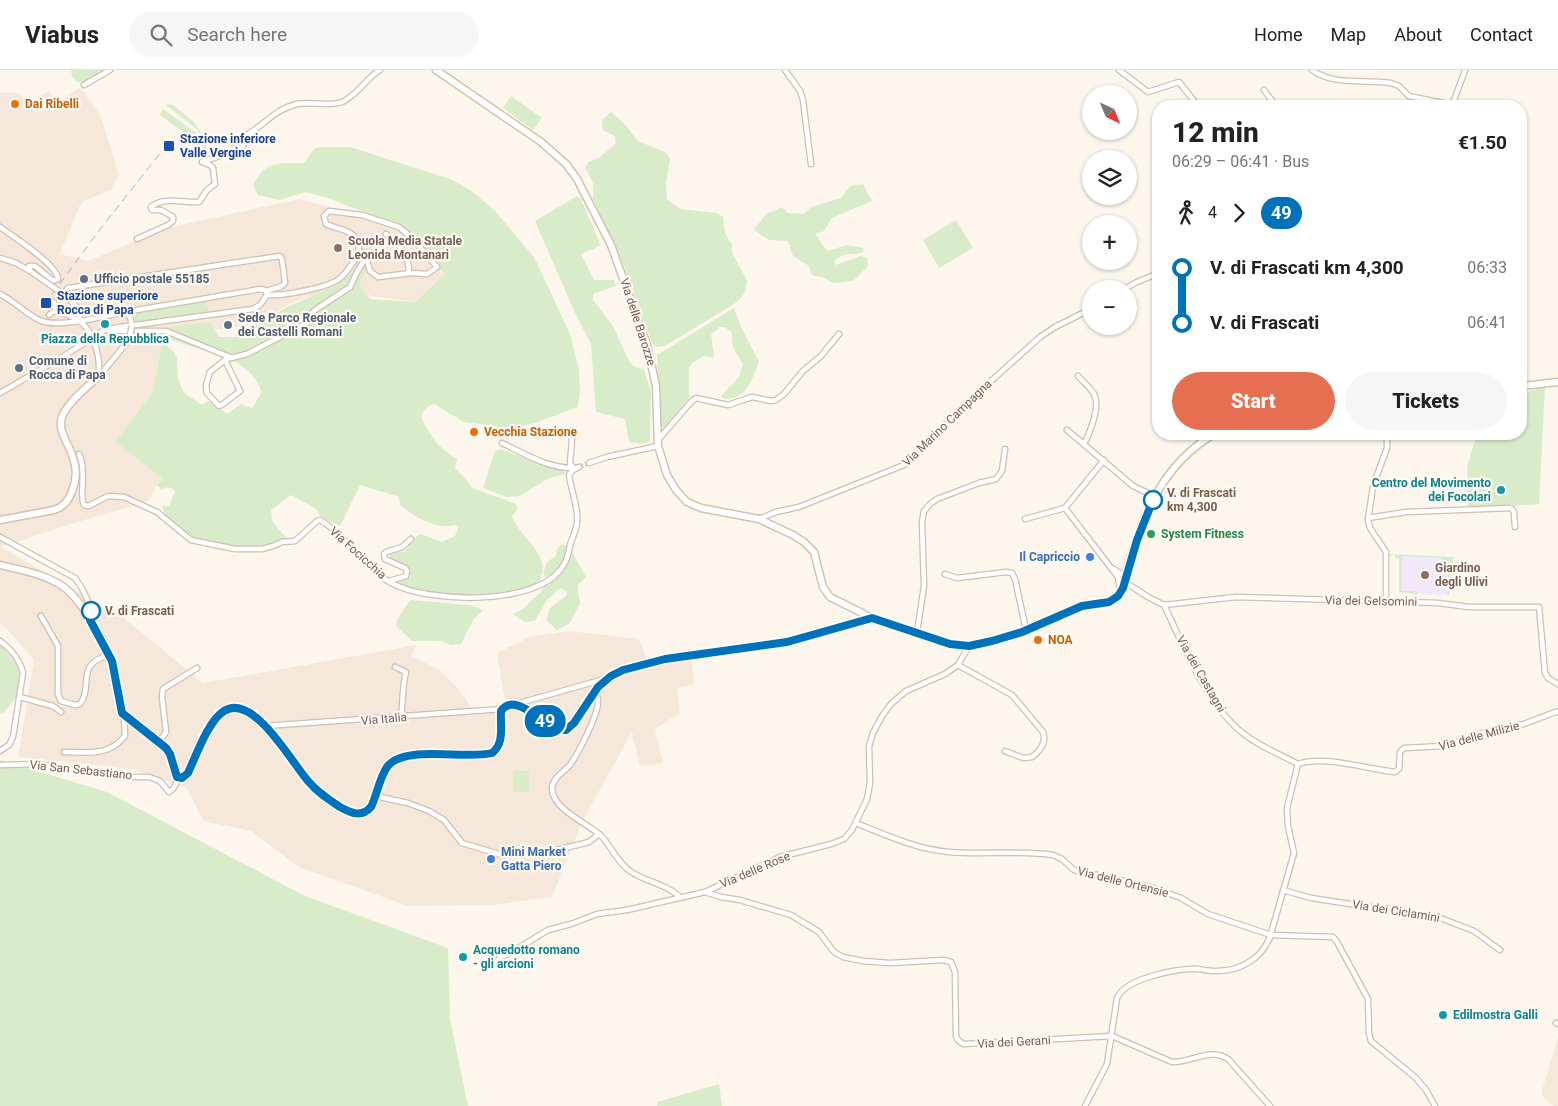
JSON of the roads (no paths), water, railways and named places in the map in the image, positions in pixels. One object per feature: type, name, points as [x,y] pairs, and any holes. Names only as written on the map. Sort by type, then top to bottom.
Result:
[{"type":"main road","name":"Via delle Barozze","points":[[436,70],[541,142],[566,164],[577,179],[611,245],[647,345],[656,386],[657,444],[667,475],[676,490],[689,504],[704,509],[759,519],[804,542],[815,554],[822,585],[827,594],[872,618],[950,644],[969,646]]},
{"type":"main road","points":[[0,520],[54,510],[61,508],[67,501],[74,485],[76,471],[72,452],[62,431],[61,420],[67,408],[98,377]]},
{"type":"main road","points":[[1527,385],[1558,382]]},
{"type":"main road","points":[[969,646],[1026,630],[1082,606],[1109,602],[1120,593],[1154,496],[1165,478],[1179,461],[1206,440]]},
{"type":"main road","points":[[0,565],[39,576],[63,586],[73,596],[90,620],[109,655],[117,682],[122,713],[157,740],[169,753],[175,774],[179,778],[188,773],[213,722],[225,710],[234,708],[247,710],[258,718],[308,781],[326,798],[348,812],[358,814],[370,808],[386,769],[393,761],[400,757],[410,755],[492,753],[500,741],[502,709],[508,705],[516,704],[556,728],[564,730],[574,723],[595,691],[608,678],[623,670],[665,659],[787,642],[872,618]]},
{"type":"street","points":[[84,85],[110,70]]},
{"type":"street","points":[[137,239],[168,225],[172,221],[173,217],[168,213],[161,210],[152,210],[151,207],[155,203],[165,201],[199,202],[207,190],[215,184],[213,168],[202,162],[240,148],[246,140],[245,136],[286,107],[300,104],[335,104],[344,101],[380,70]]},
{"type":"street","points":[[785,70],[800,91],[803,100],[811,164]]},
{"type":"street","points":[[1119,70],[1148,92],[1175,82],[1180,83],[1193,100]]},
{"type":"street","points":[[1312,70],[1339,80],[1393,83],[1410,96],[1427,100]]},
{"type":"street","points":[[1454,100],[1465,70]]},
{"type":"street","points":[[1264,90],[1272,100]]},
{"type":"street","points":[[233,143],[246,140]]},
{"type":"street","points":[[0,294],[12,300],[36,318],[53,322],[80,321],[260,289],[267,293],[283,295],[335,282],[346,272],[359,251],[354,236],[326,224],[323,218],[331,210],[362,215],[403,230],[437,266],[435,270],[427,274],[409,273],[376,276],[370,271],[364,253],[359,251]]},
{"type":"street","points":[[0,227],[56,272],[58,278],[56,281],[53,281],[32,265],[28,267],[30,271]]},
{"type":"street","points":[[386,234],[399,246],[409,262],[409,273]]},
{"type":"street","points":[[0,393],[104,330],[253,309],[260,305],[267,293],[282,286],[285,282],[280,256],[70,287],[63,294]]},
{"type":"street","points":[[0,258],[12,261],[30,271],[63,294],[77,307],[80,321],[92,337],[99,366],[98,377]]},
{"type":"street","points":[[223,362],[240,391],[219,406],[207,393],[206,385],[209,374],[223,362],[247,354],[309,322],[311,314],[315,310],[350,287],[366,258]]},
{"type":"street","points":[[1137,282],[1152,276]]},
{"type":"street","points":[[54,302],[56,310]]},
{"type":"street","points":[[56,310],[80,321]]},
{"type":"street","points":[[49,315],[56,310]]},
{"type":"street","points":[[98,377],[129,340],[132,326],[130,317],[124,312]]},
{"type":"street","name":"Via Marino Campagna","points":[[759,519],[776,512],[796,508],[904,466],[915,457],[961,408],[1037,340],[1051,329],[1082,314]]},
{"type":"street","points":[[104,330],[129,331]]},
{"type":"street","points":[[137,331],[166,331],[232,358]]},
{"type":"street","points":[[589,463],[657,444],[694,399],[700,398],[728,405],[750,397],[758,397],[771,402],[778,399],[802,371],[821,356],[839,334]]},
{"type":"street","points":[[1078,376],[1096,398],[1093,424],[1084,444]]},
{"type":"street","points":[[1067,430],[1133,486],[1154,496]]},
{"type":"street","points":[[572,439],[570,464],[577,467]]},
{"type":"street","points":[[1386,602],[1386,552],[1368,525],[1368,518],[1374,481],[1387,448],[1387,440]]},
{"type":"street","points":[[502,443],[547,464],[568,468],[577,467]]},
{"type":"street","points":[[917,632],[924,586],[922,522],[924,512],[928,505],[937,499],[979,483],[996,479],[1002,471],[1005,449]]},
{"type":"street","name":"Via Focicchia","points":[[78,454],[83,466],[84,488],[82,500],[84,505],[89,506],[108,496],[124,497],[157,512],[189,538],[205,544],[233,549],[262,549],[282,542],[293,541],[320,520],[389,581],[419,592],[465,598],[488,597],[520,592],[545,582],[562,567],[575,532],[577,518],[569,475],[577,467]]},
{"type":"street","points":[[1025,519],[1065,508],[1104,460]]},
{"type":"street","points":[[1065,508],[1088,540],[1123,582],[1164,604]]},
{"type":"street","points":[[1368,518],[1406,512],[1511,508],[1514,512],[1515,527]]},
{"type":"street","points":[[0,537],[75,578],[91,611],[90,620]]},
{"type":"street","points":[[389,581],[406,576],[407,571],[405,568],[385,558],[384,553],[402,547],[411,539]]},
{"type":"street","points":[[1111,568],[1119,571],[1128,569]]},
{"type":"street","points":[[1119,571],[1123,582]]},
{"type":"street","points":[[945,574],[956,578],[1006,572],[1012,573],[1026,630]]},
{"type":"street","name":"Via dei Gelsomini","points":[[1164,604],[1236,597],[1438,602],[1468,607],[1539,607],[1545,673],[1548,678],[1558,684]]},
{"type":"street","name":"Via dei Castagni","points":[[1164,604],[1200,677],[1230,721],[1251,739],[1298,764]]},
{"type":"street","points":[[41,616],[58,646],[58,696],[61,701],[75,705],[80,704],[83,700],[86,677],[91,665],[97,659],[109,655]]},
{"type":"street","points":[[0,641],[9,649],[21,666],[23,676],[13,737],[9,745],[0,751]]},
{"type":"street","name":"Via delle Rose","points":[[499,966],[496,962],[499,958],[547,931],[597,914],[705,892],[783,856],[842,840],[850,833],[868,799],[870,783],[869,746],[882,716],[891,704],[906,691],[945,674],[958,665],[969,646]]},
{"type":"street","points":[[958,665],[1012,695],[1043,732],[1044,743],[1032,757],[1023,758],[1005,751]]},
{"type":"street","points":[[395,667],[406,672],[403,684],[404,702],[401,717]]},
{"type":"street","points":[[157,740],[163,737],[166,732],[162,698],[163,690],[169,684],[197,668]]},
{"type":"street","points":[[516,704],[608,678]]},
{"type":"street","points":[[595,691],[598,705],[587,733],[572,762],[555,780],[552,789],[557,800],[568,813],[599,834],[629,870],[668,888],[680,897]]},
{"type":"street","points":[[20,697],[50,705],[61,712]]},
{"type":"street","name":"Via Italia","points":[[265,726],[502,709]]},
{"type":"street","name":"Via delle Milizie","points":[[1298,764],[1310,761],[1343,763],[1395,772],[1399,769],[1400,752],[1404,748],[1442,747],[1483,733],[1524,724],[1558,711]]},
{"type":"street","points":[[64,752],[102,752],[110,749],[125,736],[124,716]]},
{"type":"street","name":"Via San Sebastiano","points":[[0,765],[38,764],[120,777],[149,777],[160,782],[169,792],[173,789],[179,778]]},
{"type":"street","points":[[1085,1106],[1106,1066],[1118,997],[1127,986],[1142,979],[1188,969],[1220,971],[1242,966],[1252,960],[1268,943],[1294,853],[1288,826],[1287,808],[1298,764]]},
{"type":"street","points":[[375,796],[408,803],[432,812],[444,820],[464,844],[502,855],[531,849],[545,852],[557,850],[588,842],[599,834]]},
{"type":"street","name":"Via delle Ortensie","points":[[856,823],[902,841],[940,851],[1053,855],[1062,859],[1069,867],[1075,870],[1156,888],[1183,898],[1208,914],[1271,934],[1329,936],[1336,939],[1368,999],[1371,1041],[1406,1069],[1424,1087],[1435,1106]]},
{"type":"street","name":"Via dei Ciclamini","points":[[1284,890],[1311,898],[1435,916],[1474,931],[1500,950]]},
{"type":"street","name":"Via dei Gerani","points":[[705,892],[791,915],[819,932],[834,952],[843,957],[885,963],[943,960],[951,962],[954,967],[955,976],[956,1036],[963,1044],[1112,1036],[1172,1062],[1215,1055],[1225,1056],[1270,1106]]},
{"type":"tunnel","points":[[579,467],[589,463]]},
{"type":"railway","points":[[44,305],[101,228],[165,147]]},
{"type":"place","name":"Dai Ribelli","points":[[15,104]]},
{"type":"place","name":"Stazione inferiore Valle Vergine","points":[[169,146]]},
{"type":"place","name":"Scuola Media Statale Leonida Montanari","points":[[338,248]]},
{"type":"place","name":"Ufficio postale 55185","points":[[84,279]]},
{"type":"place","name":"Stazione superiore Rocca di Papa","points":[[46,303]]},
{"type":"place","name":"Piazza della Repubblica","points":[[105,324]]},
{"type":"place","name":"Sede Parco Regionale dei Castelli Romani","points":[[228,325]]},
{"type":"place","name":"Comune di Rocca di Papa","points":[[19,368]]},
{"type":"place","name":"Vecchia Stazione","points":[[474,432]]},
{"type":"place","name":"Centro del Movimento dei Focolari","points":[[1501,490]]},
{"type":"place","name":"V. di Frascati km 4,300","points":[[1153,500]]},
{"type":"place","name":"System Fitness","points":[[1151,534]]},
{"type":"place","name":"Il Capriccio","points":[[1090,557]]},
{"type":"place","name":"Giardino degli Ulivi","points":[[1425,575]]},
{"type":"place","name":"V. di Frascati","points":[[91,611]]},
{"type":"place","name":"NOA","points":[[1038,640]]},
{"type":"place","name":"Mini Market Gatta Piero","points":[[491,859]]},
{"type":"place","name":"Acquedotto romano - gli arcioni","points":[[463,957]]},
{"type":"place","name":"Edilmostra Galli","points":[[1443,1015]]}]
